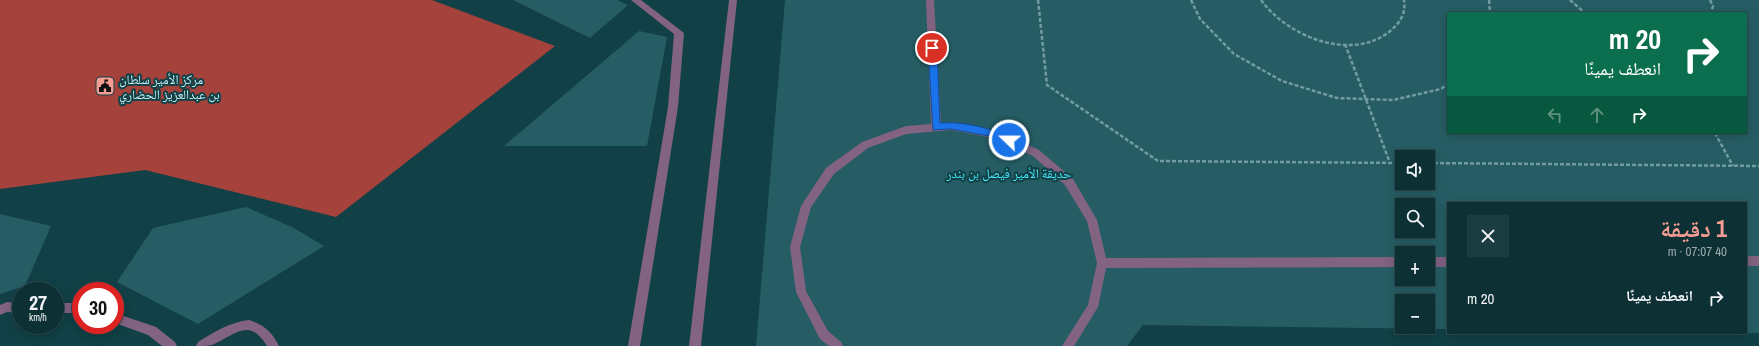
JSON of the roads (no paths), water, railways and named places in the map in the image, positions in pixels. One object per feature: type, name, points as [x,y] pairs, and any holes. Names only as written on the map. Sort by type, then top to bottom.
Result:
[{"type":"street","points":[[634,346],[673,107],[679,33],[636,0]]},
{"type":"street","points":[[695,346],[733,0]]},
{"type":"street","points":[[930,0],[936,127]]},
{"type":"street","points":[[837,346],[824,335],[801,292],[795,247],[806,206],[830,171],[865,145],[906,130],[951,126],[995,134],[1036,153],[1069,182],[1092,220],[1102,263],[1093,307],[1068,346]]},
{"type":"street","points":[[1747,261],[1759,261]]},
{"type":"street","points":[[1102,263],[1395,262]]},
{"type":"street","points":[[1435,262],[1447,262]]},
{"type":"street","points":[[0,310],[7,307],[12,307]]},
{"type":"street","points":[[124,321],[152,331],[171,346]]},
{"type":"street","points":[[202,346],[223,332],[240,325],[257,327],[268,336],[273,346]]},
{"type":"place","name":"مركز الأمير سلطان بن عبدالعزيز الحضاري","points":[[105,86]]},
{"type":"park label","name":"حديقة الأمير فيصل بن بندر","points":[[1009,173]]}]
